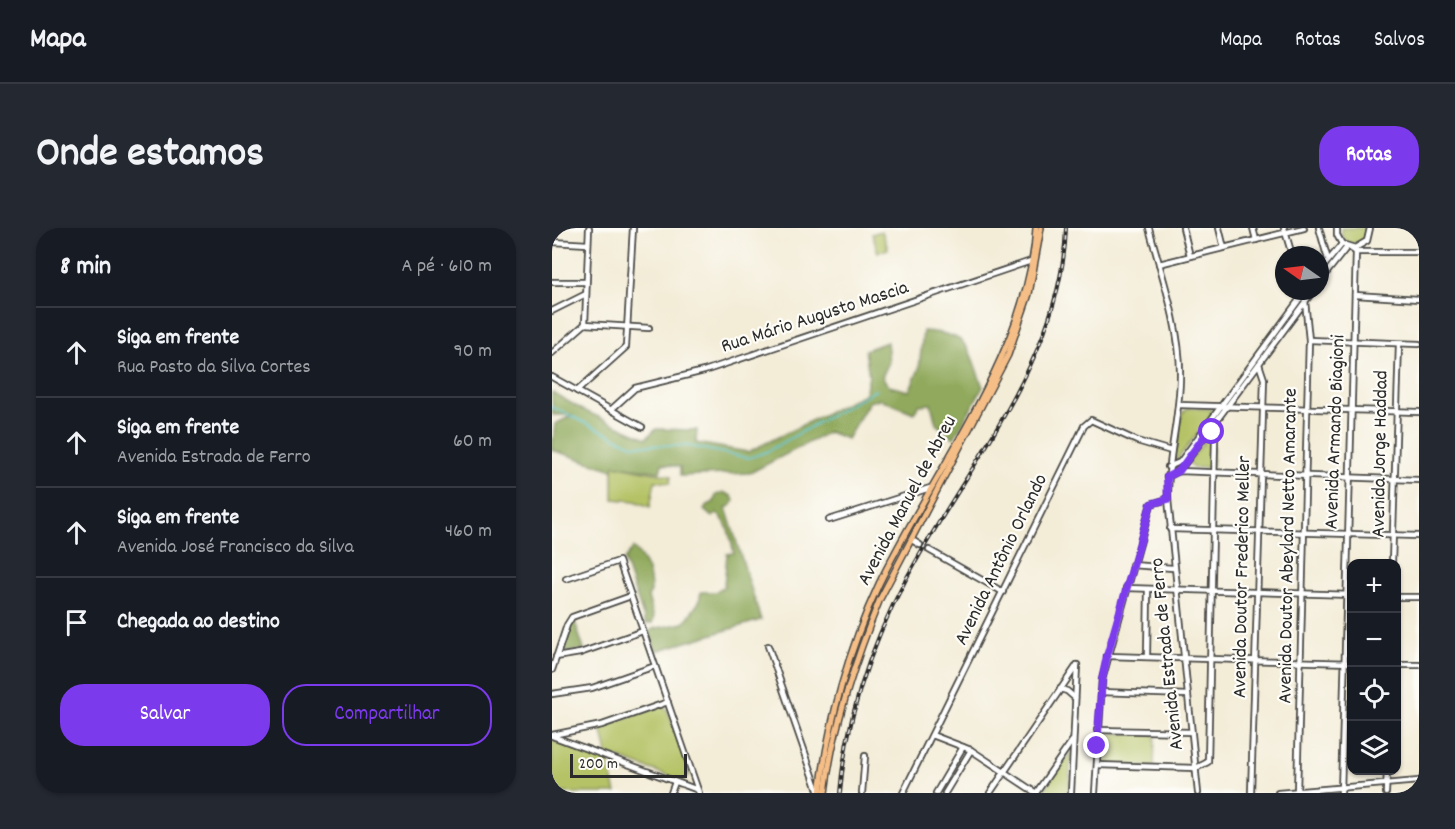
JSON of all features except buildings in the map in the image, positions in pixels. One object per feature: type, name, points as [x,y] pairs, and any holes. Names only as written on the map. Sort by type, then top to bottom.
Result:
[{"type":"main road","name":"Avenida Manuel de Abreu","points":[[819,793],[833,721],[859,632],[880,582],[997,365],[1021,302],[1036,228]]},
{"type":"main road","name":"Avenida Manuel de Abreu","points":[[825,793],[840,720],[861,647],[880,599],[1008,355],[1029,294],[1041,228]]},
{"type":"street","points":[[585,324],[589,228]]},
{"type":"street","points":[[577,391],[626,347],[629,328],[633,228]]},
{"type":"street","name":"Avenida Estrada de Ferro","points":[[1149,228],[1179,350],[1179,405],[1167,477],[1173,568],[1198,793]]},
{"type":"street","points":[[1183,228],[1190,256]]},
{"type":"street","points":[[1219,228],[1224,248]]},
{"type":"street","points":[[1253,228],[1256,240]]},
{"type":"street","points":[[1159,264],[1256,240],[1285,230],[1304,228]]},
{"type":"street","points":[[1319,228],[1324,246]]},
{"type":"street","points":[[1337,228],[1337,235],[1346,246],[1356,252],[1419,252]]},
{"type":"street","points":[[1364,252],[1364,244],[1369,237],[1370,228]]},
{"type":"street","points":[[1285,230],[1289,246]]},
{"type":"street","points":[[552,242],[588,244]]},
{"type":"street","points":[[1329,259],[1346,246],[1364,244]]},
{"type":"street","points":[[1329,269],[1346,246]]},
{"type":"street","name":"Avenida Armando Biagioni","points":[[1348,559],[1356,252]]},
{"type":"street","name":"Rua Mário Augusto Mascia","points":[[613,408],[635,388],[704,371],[1031,261]]},
{"type":"street","points":[[552,282],[586,282]]},
{"type":"street","points":[[552,310],[586,294]]},
{"type":"street","points":[[1355,296],[1419,299]]},
{"type":"street","points":[[1168,467],[1180,462],[1223,407],[1299,300]]},
{"type":"street","points":[[1167,477],[1179,471],[1223,407],[1259,364],[1306,300]]},
{"type":"street","name":"Avenida Doutor Abeylard Netto Amarante","points":[[1297,792],[1308,410],[1309,340],[1306,300]]},
{"type":"street","points":[[552,353],[585,324],[649,328]]},
{"type":"street","points":[[1309,340],[1419,344]]},
{"type":"street","name":"Avenida Jorge Haddad","points":[[1392,559],[1398,344]]},
{"type":"street","name":"Avenida Doutor Frederico Meller","points":[[1251,793],[1264,379],[1259,364]]},
{"type":"street","points":[[552,377],[613,408],[642,427]]},
{"type":"street","points":[[1234,396],[1243,408]]},
{"type":"street","points":[[1179,405],[1419,412]]},
{"type":"street","name":"Avenida Antônio Orlando","points":[[903,793],[1084,426],[1091,420],[1137,441],[1171,451]]},
{"type":"street","points":[[1097,765],[1196,768],[1208,762],[1215,528],[1215,439],[1209,430]]},
{"type":"street","points":[[1179,471],[1419,480]]},
{"type":"street","points":[[829,520],[930,488]]},
{"type":"street","points":[[1095,793],[1097,730],[1107,656],[1151,504],[1168,499]]},
{"type":"street","points":[[1170,529],[1215,528],[1419,536]]},
{"type":"street","points":[[912,540],[920,545]]},
{"type":"street","points":[[929,550],[1003,592]]},
{"type":"street","points":[[566,579],[619,561],[699,792]]},
{"type":"street","points":[[1132,565],[1173,568]]},
{"type":"street","points":[[1126,588],[1347,595]]},
{"type":"street","points":[[1147,657],[1148,589]]},
{"type":"street","points":[[552,670],[567,625],[572,617],[631,596]]},
{"type":"street","points":[[1401,597],[1419,597]]},
{"type":"street","name":"Avenida Armando Biagioni","points":[[1341,790],[1348,613]]},
{"type":"street","points":[[556,657],[580,653],[643,631]]},
{"type":"street","points":[[768,646],[819,793]]},
{"type":"street","points":[[1107,656],[1344,663]]},
{"type":"street","points":[[1401,664],[1419,665]]},
{"type":"street","points":[[990,793],[1077,665],[1071,793]]},
{"type":"street","points":[[552,694],[592,688],[655,666]]},
{"type":"street","points":[[1060,689],[1067,691],[1075,699]]},
{"type":"street","points":[[1101,693],[1188,695]]},
{"type":"street","points":[[552,736],[602,725],[668,702]]},
{"type":"street","points":[[1097,730],[1191,732]]},
{"type":"street","points":[[932,735],[970,750],[1036,793],[1073,739]]},
{"type":"street","points":[[552,736],[699,792]]},
{"type":"street","points":[[936,793],[963,747]]},
{"type":"street","points":[[945,793],[970,750]]},
{"type":"street","points":[[862,793],[865,756]]},
{"type":"street","points":[[1386,793],[1387,775]]},
{"type":"street","points":[[1278,793],[1341,790],[1419,781]]},
{"type":"street","points":[[671,793],[675,782]]},
{"type":"green space","points":[[1341,228],[1367,228],[1366,236],[1361,242],[1351,244],[1342,237]]},
{"type":"green space","points":[[882,231],[888,249],[878,252],[872,234]]},
{"type":"green space","points":[[923,331],[950,335],[959,339],[970,352],[983,387],[954,438],[936,424],[931,404],[919,405],[914,413],[880,399],[869,402],[847,439],[829,432],[750,473],[680,476],[680,467],[662,464],[660,472],[614,465],[613,470],[552,450],[555,424],[573,415],[553,415],[552,392],[583,410],[646,438],[656,429],[697,430],[696,443],[748,452],[865,394],[869,376],[865,350],[887,342],[889,362],[882,377],[889,386],[909,391],[919,369]]},
{"type":"green space","points":[[1188,408],[1211,409],[1213,413],[1174,464],[1182,413]]},
{"type":"green space","points":[[1207,438],[1213,448],[1212,467],[1193,468],[1188,462]]},
{"type":"green space","points":[[613,465],[671,476],[670,483],[655,481],[650,507],[635,501],[613,499]]},
{"type":"green space","points":[[723,492],[732,496],[734,501],[726,508],[761,620],[656,651],[649,632],[652,629],[684,623],[699,602],[701,592],[715,592],[724,586],[727,554],[734,553],[730,537],[721,517],[717,514],[712,517],[704,510],[706,506],[714,502],[716,495]]},
{"type":"green space","points":[[633,548],[649,573],[651,592],[648,597],[654,618],[652,623],[646,624],[624,560]]},
{"type":"green space","points":[[575,622],[584,650],[565,653],[564,645],[571,624]]},
{"type":"green space","points":[[661,706],[667,709],[690,773],[684,781],[607,754],[601,727]]},
{"type":"green space","points":[[1103,733],[1155,735],[1154,767],[1101,765],[1100,736]]},
{"type":"green space","points":[[552,740],[608,760],[616,793],[552,793]]},
{"type":"green space","points":[[1071,752],[1069,793],[1042,793]]},
{"type":"waterway","points":[[552,407],[632,445],[689,446],[748,458],[766,452],[876,390]]},
{"type":"railway","points":[[840,793],[850,729],[879,636],[907,577],[993,435],[1034,356],[1050,315],[1061,272],[1066,228]]},
{"type":"route","points":[[1097,746],[1102,680],[1107,656],[1151,504],[1168,499],[1167,477],[1179,471],[1209,430],[1212,432]]}]
